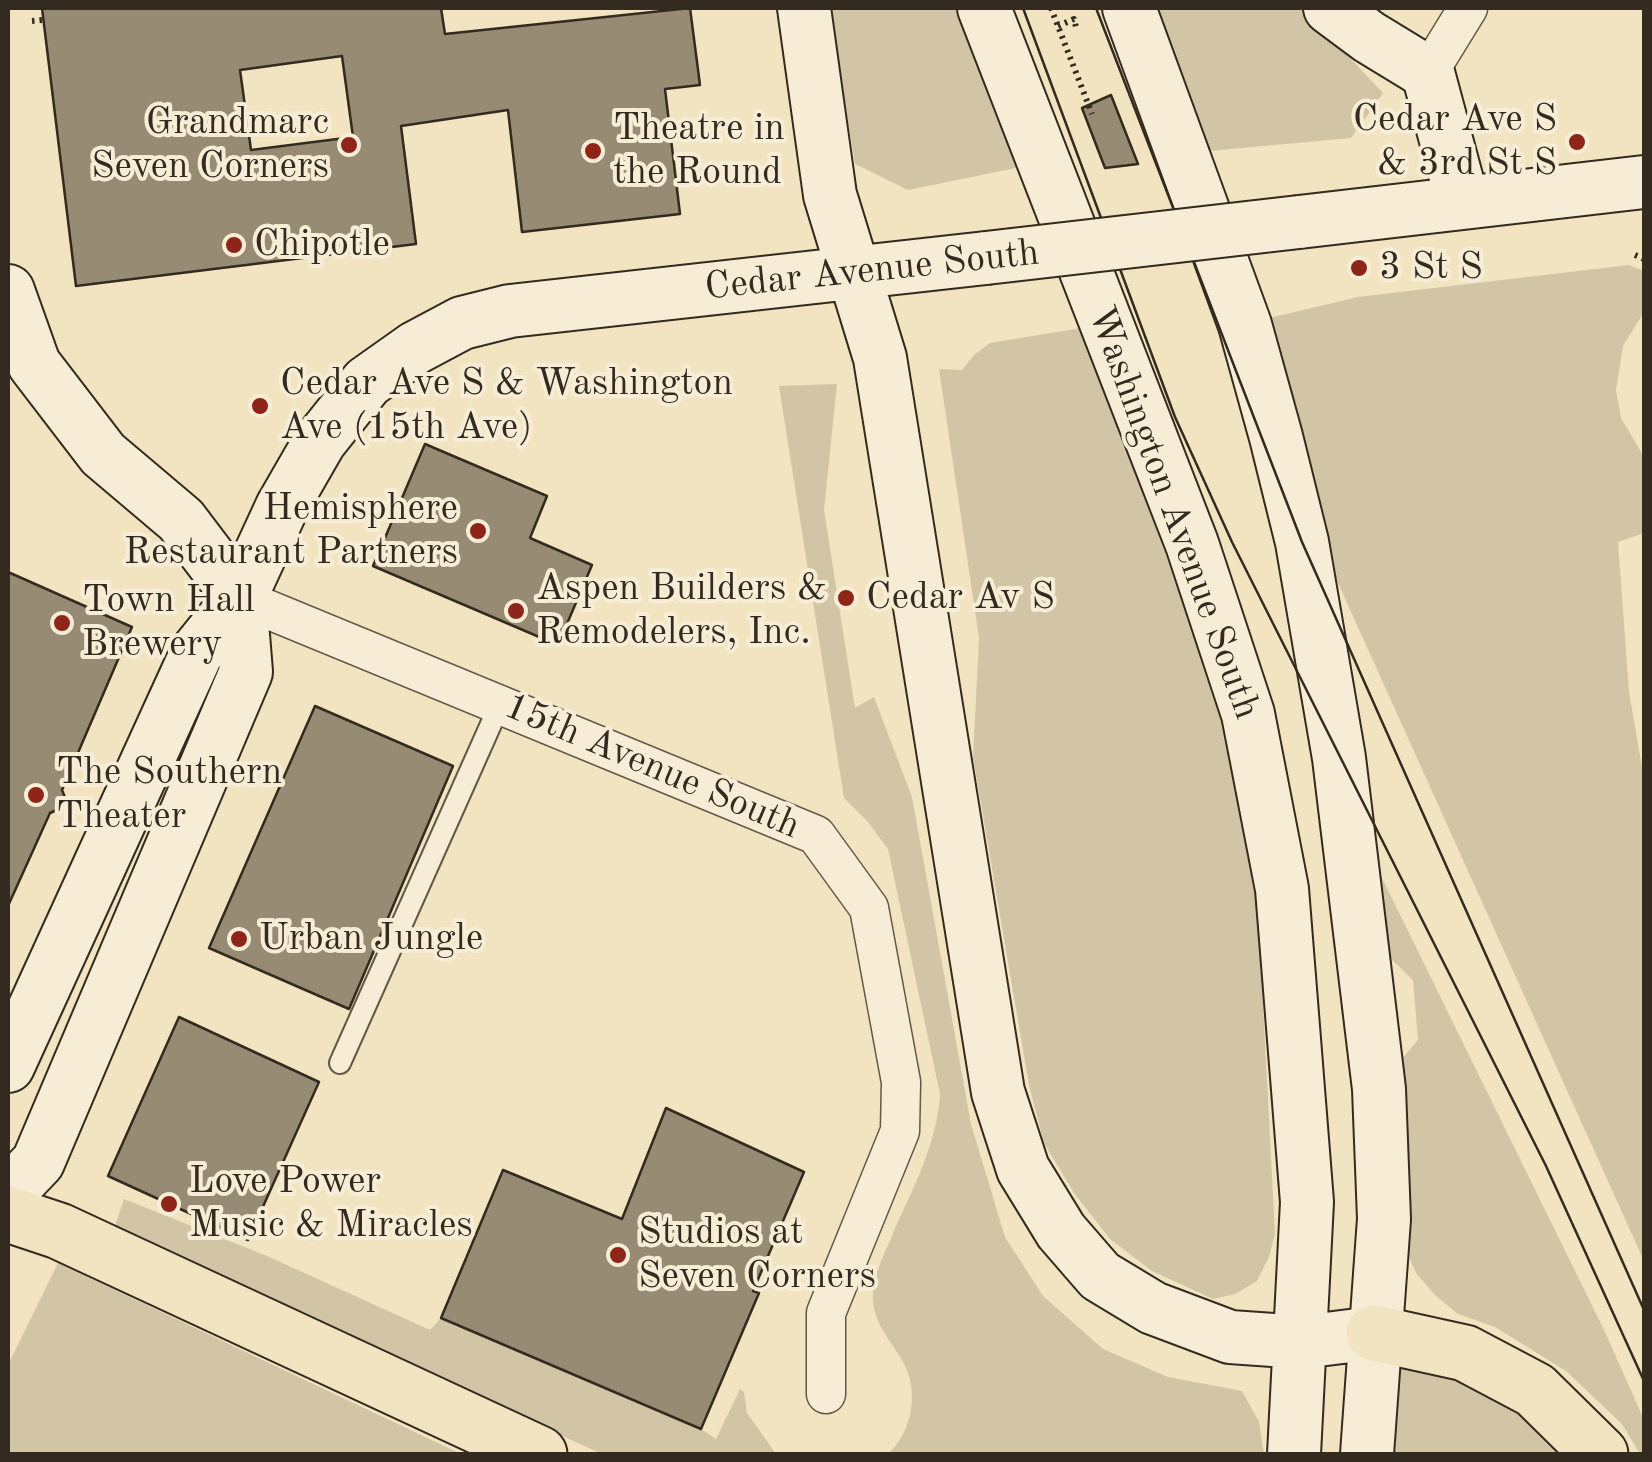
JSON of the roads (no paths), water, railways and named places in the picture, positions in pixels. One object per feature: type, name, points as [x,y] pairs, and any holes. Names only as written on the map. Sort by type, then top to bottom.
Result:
[{"type":"highway","points":[[8,1214],[58,1231],[539,1454]]},
{"type":"highway","points":[[1374,1333],[1465,1353],[1482,1362],[1534,1390],[1600,1454]]},
{"type":"main road","points":[[804,8],[830,195],[880,358],[998,1092],[1023,1169],[1061,1231],[1100,1276],[1153,1308],[1230,1337],[1302,1342],[1374,1333]]},
{"type":"main road","name":"Washington Avenue South","points":[[984,8],[1192,544],[1248,714],[1282,888],[1298,1056],[1307,1202],[1294,1454]]},
{"type":"main road","points":[[1129,8],[1244,325],[1302,542],[1340,758],[1379,1088],[1384,1220],[1368,1454]]},
{"type":"main road","points":[[1330,8],[1368,38],[1428,73],[1463,203]]},
{"type":"main road","name":"Cedar Avenue South","points":[[240,598],[282,506],[320,442],[367,382],[415,348],[462,323],[510,311],[1644,182]]},
{"type":"main road","points":[[8,291],[34,364],[52,388],[103,454],[181,520],[240,598],[246,672],[38,1162],[8,1190]]},
{"type":"main road","points":[[11,1052],[198,650],[240,598]]},
{"type":"street","points":[[1428,73],[1468,8]]},
{"type":"street","name":"15th Avenue South","points":[[240,598],[816,835],[868,908],[902,1082],[900,1132],[826,1314],[826,1394]]},
{"type":"lane","points":[[340,1063],[500,704]]},
{"type":"tram line","points":[[1023,8],[1175,417],[1232,542],[1546,1166],[1644,1381]]},
{"type":"tram line","points":[[1096,8],[1302,542],[1644,1310]]},
{"type":"place","name":"Cedar Ave S & 3rd St S","points":[[1577,142]]},
{"type":"place","name":"Grandmarc Seven Corners","points":[[349,145]]},
{"type":"place","name":"Theatre in the Round","points":[[593,151]]},
{"type":"place","name":"Chipotle","points":[[234,245]]},
{"type":"place","name":"3 St S","points":[[1359,268]]},
{"type":"place","name":"Cedar Ave S & Washington Ave (15th Ave)","points":[[260,406]]},
{"type":"place","name":"Hemisphere Restaurant Partners","points":[[478,531]]},
{"type":"place","name":"Cedar Av S","points":[[846,598]]},
{"type":"place","name":"Aspen Builders & Remodelers, Inc.","points":[[516,611]]},
{"type":"place","name":"Town Hall Brewery","points":[[62,623]]},
{"type":"place","name":"The Southern Theater","points":[[36,795]]},
{"type":"place","name":"Urban Jungle","points":[[239,939]]},
{"type":"place","name":"Love Power Music & Miracles","points":[[169,1204]]},
{"type":"place","name":"Studios at Seven Corners","points":[[618,1255]]}]
